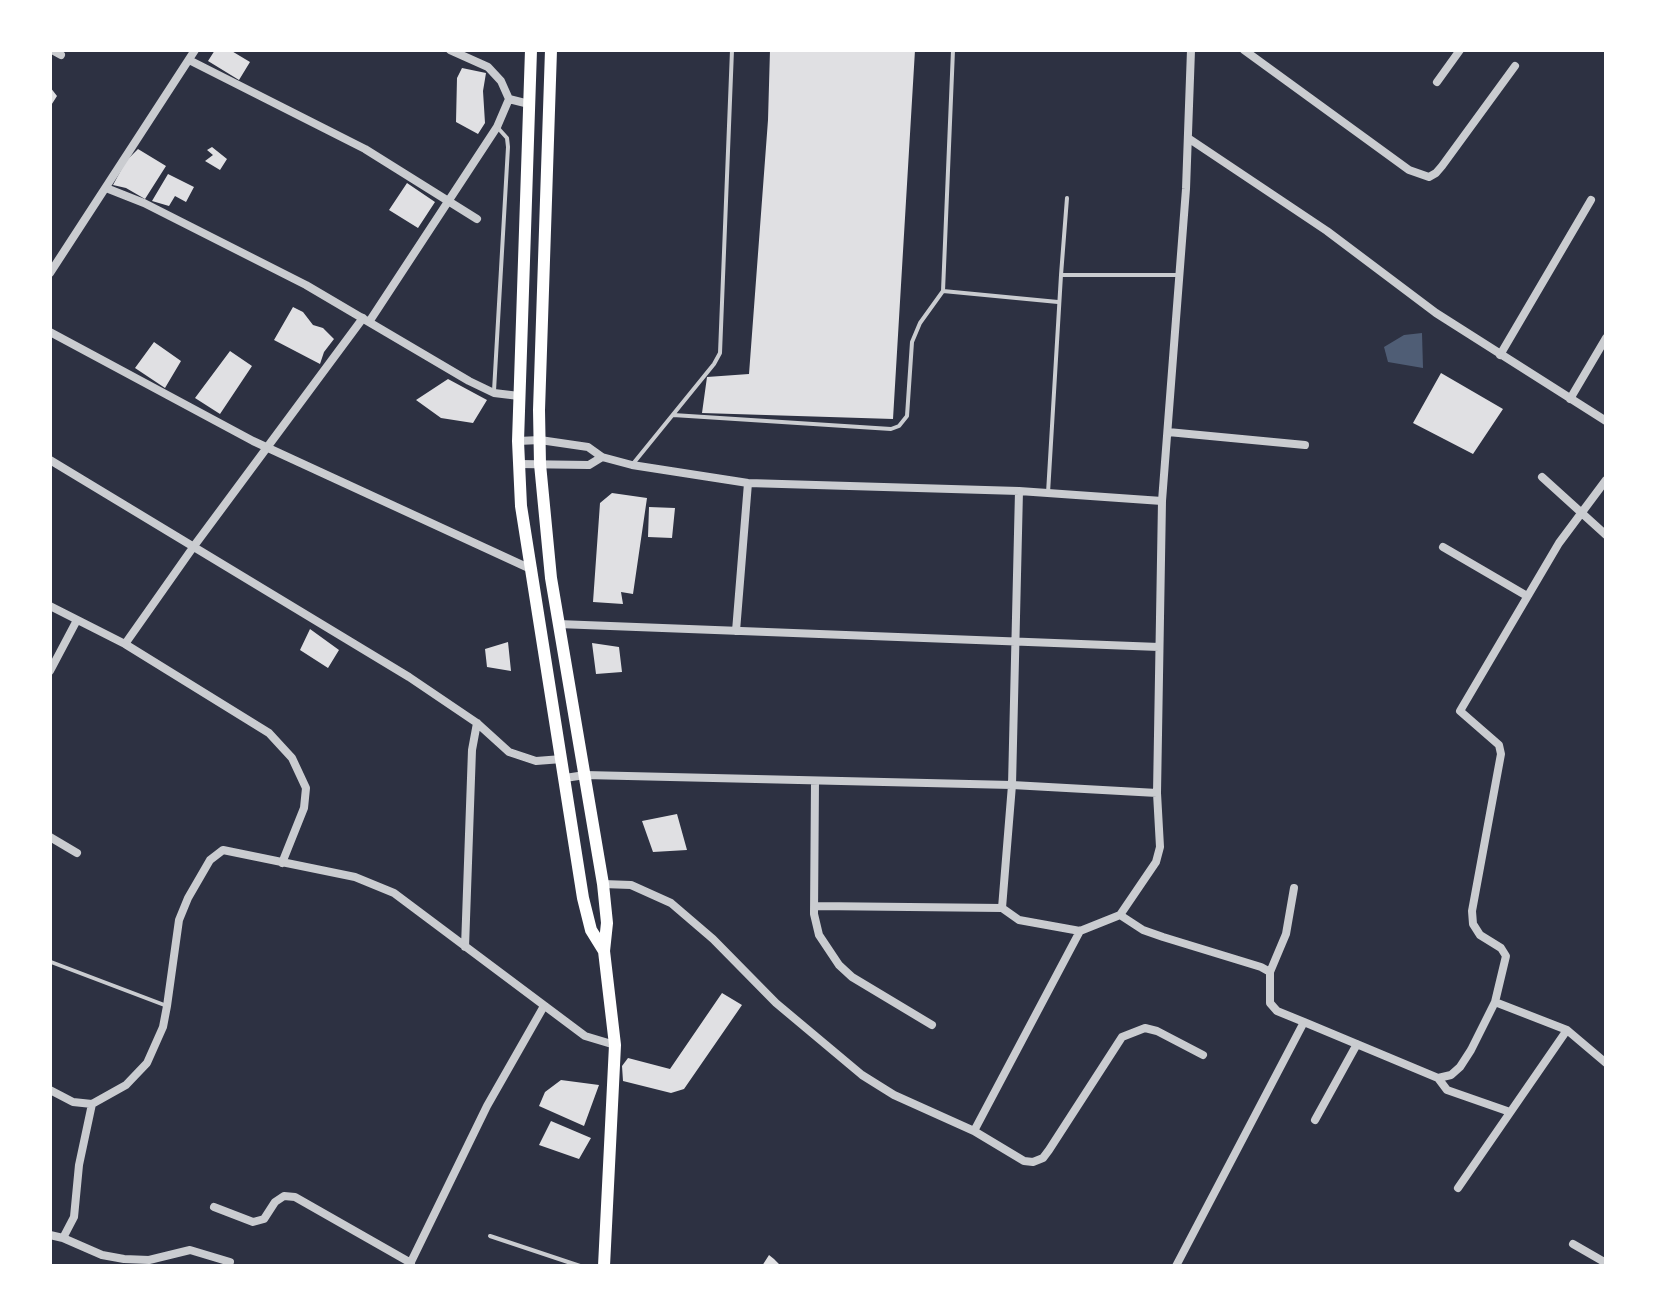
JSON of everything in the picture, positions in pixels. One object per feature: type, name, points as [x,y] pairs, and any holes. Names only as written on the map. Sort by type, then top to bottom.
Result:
[{"type":"main road","points":[[531,50],[518,441],[521,506],[583,898],[591,930],[604,951]]},
{"type":"main road","points":[[551,50],[540,464],[558,624],[607,923],[604,951],[615,1045],[604,1266]]},
{"type":"main road","points":[[529,99],[550,94]]},
{"type":"street","points":[[50,273],[195,50]]},
{"type":"street","points":[[450,50],[488,67],[495,73],[509,99]]},
{"type":"street","points":[[816,906],[1002,908],[1019,920],[1080,931],[1120,915],[1156,862],[1160,847],[1157,793],[1162,501],[1180,275],[1191,50]]},
{"type":"street","points":[[1244,50],[1409,170],[1429,177],[1442,166],[1515,66]]},
{"type":"street","points":[[1437,82],[1460,50]]},
{"type":"street","points":[[189,60],[365,149],[477,219]]},
{"type":"street","points":[[509,99],[529,99]]},
{"type":"street","points":[[125,644],[194,546],[366,320],[497,127],[509,99]]},
{"type":"street","points":[[1188,138],[1327,231],[1436,313],[1606,421]]},
{"type":"street","points":[[106,188],[144,203],[306,285],[469,381],[494,393],[519,396]]},
{"type":"street","points":[[1500,355],[1591,200]]},
{"type":"street","points":[[50,332],[269,448],[533,570]]},
{"type":"street","points":[[1570,399],[1606,338]]},
{"type":"street","points":[[1168,432],[1305,445]]},
{"type":"street","points":[[518,441],[540,440],[588,447],[602,457],[632,465],[748,483],[1019,491],[1162,501]]},
{"type":"street","points":[[518,464],[589,465],[602,457]]},
{"type":"street","points":[[50,460],[409,677],[477,723],[496,743],[522,758],[536,761],[562,759]]},
{"type":"street","points":[[1542,477],[1606,535]]},
{"type":"street","points":[[1438,1078],[1451,1075],[1460,1067],[1495,1002],[1506,956],[1501,948],[1480,935],[1473,924],[1472,911],[1501,754],[1499,745],[1463,717],[1460,711],[1559,543],[1606,480]]},
{"type":"street","points":[[736,631],[748,483]]},
{"type":"street","points":[[1002,908],[1012,785],[1019,491]]},
{"type":"street","points":[[1443,547],[1527,596]]},
{"type":"street","points":[[50,606],[125,644],[269,733],[292,758],[306,788],[304,808],[282,863]]},
{"type":"street","points":[[50,671],[77,620]]},
{"type":"street","points":[[558,624],[1159,647]]},
{"type":"street","points":[[465,947],[472,750],[477,723]]},
{"type":"street","points":[[565,778],[585,775],[1012,785],[1157,793]]},
{"type":"street","points":[[815,781],[814,914],[819,935],[839,965],[852,977],[932,1025]]},
{"type":"street","points":[[50,837],[77,853]]},
{"type":"street","points":[[50,1090],[73,1102],[92,1104],[126,1085],[147,1063],[163,1027],[179,920],[210,860],[223,850],[355,877],[394,893],[585,1036],[615,1045]]},
{"type":"street","points":[[603,884],[631,885],[671,903],[713,939],[776,1003],[862,1075],[894,1095],[1033,1162],[1043,1158],[1049,1150],[1122,1037],[1145,1028],[1203,1055]]},
{"type":"street","points":[[1294,888],[1286,934],[1270,972],[1270,1003],[1277,1011],[1438,1078],[1447,1090],[1510,1112]]},
{"type":"street","points":[[1120,915],[1153,934],[1270,972]]},
{"type":"street","points":[[974,1131],[1080,931]]},
{"type":"street","points":[[1495,1002],[1567,1030],[1606,1063]]},
{"type":"street","points":[[214,1207],[253,1222],[264,1219],[275,1202],[284,1196],[295,1197],[410,1264],[487,1106],[544,1006]]},
{"type":"street","points":[[1176,1266],[1304,1022]]},
{"type":"street","points":[[1458,1188],[1567,1030]]},
{"type":"street","points":[[1315,1120],[1357,1044]]},
{"type":"street","points":[[63,1238],[74,1217],[79,1165],[92,1104]]},
{"type":"street","points":[[50,1235],[102,1255],[124,1259],[149,1260],[190,1250],[230,1262]]},
{"type":"street","points":[[1573,1244],[1606,1263]]},
{"type":"lane","points":[[632,465],[720,353],[732,50]]},
{"type":"lane","points":[[673,415],[891,429],[899,426],[907,416],[912,342],[920,323],[943,291],[953,50]]},
{"type":"lane","points":[[494,393],[508,147],[507,138],[497,127]]},
{"type":"lane","points":[[1048,493],[1067,198]]},
{"type":"lane","points":[[1061,275],[1180,275]]},
{"type":"lane","points":[[943,291],[1058,302]]},
{"type":"lane","points":[[51,962],[167,1006]]},
{"type":"lane","points":[[490,1236],[580,1266]]},
{"type":"water","points":[[1422,333],[1423,368],[1388,362],[1384,347],[1404,335]]},
{"type":"building","points":[[215,50],[230,50],[250,62],[239,80],[208,61]]},
{"type":"building","points":[[770,50],[915,50],[893,419],[702,413],[707,377],[749,374],[768,120]]},
{"type":"building","points":[[462,68],[486,73],[483,91],[485,123],[478,134],[456,122],[457,78]]},
{"type":"building","points":[[50,87],[57,96],[50,107]]},
{"type":"building","points":[[212,147],[227,159],[220,170],[205,161],[213,155],[207,150]]},
{"type":"building","points":[[138,149],[166,166],[145,199],[126,188],[113,185],[126,161]]},
{"type":"building","points":[[168,174],[194,187],[186,202],[175,196],[169,206],[152,201]]},
{"type":"building","points":[[407,183],[435,202],[418,228],[389,210]]},
{"type":"building","points":[[293,307],[334,339],[320,364],[274,340]]},
{"type":"building","points":[[154,342],[181,361],[165,388],[135,368]]},
{"type":"building","points":[[230,351],[252,366],[220,414],[195,398]]},
{"type":"building","points":[[1441,373],[1503,409],[1473,454],[1413,423]]},
{"type":"building","points":[[448,379],[487,400],[473,423],[441,418],[416,400]]},
{"type":"building","points":[[612,493],[647,498],[633,594],[621,592],[623,604],[593,602],[600,503]]},
{"type":"building","points":[[649,507],[675,508],[672,538],[648,537]]},
{"type":"building","points":[[310,629],[339,650],[328,668],[300,650]]},
{"type":"building","points":[[508,642],[511,671],[487,667],[485,649]]},
{"type":"building","points":[[592,643],[619,647],[622,672],[596,674]]},
{"type":"building","points":[[677,814],[687,850],[653,852],[642,821]]},
{"type":"building","points":[[722,993],[742,1005],[684,1089],[671,1093],[623,1081],[622,1066],[628,1058],[670,1069]]},
{"type":"building","points":[[561,1080],[599,1085],[584,1126],[539,1106],[545,1092]]},
{"type":"building","points":[[551,1121],[591,1138],[579,1159],[539,1145]]},
{"type":"building","points":[[769,1255],[774,1259],[781,1266],[762,1266]]}]
